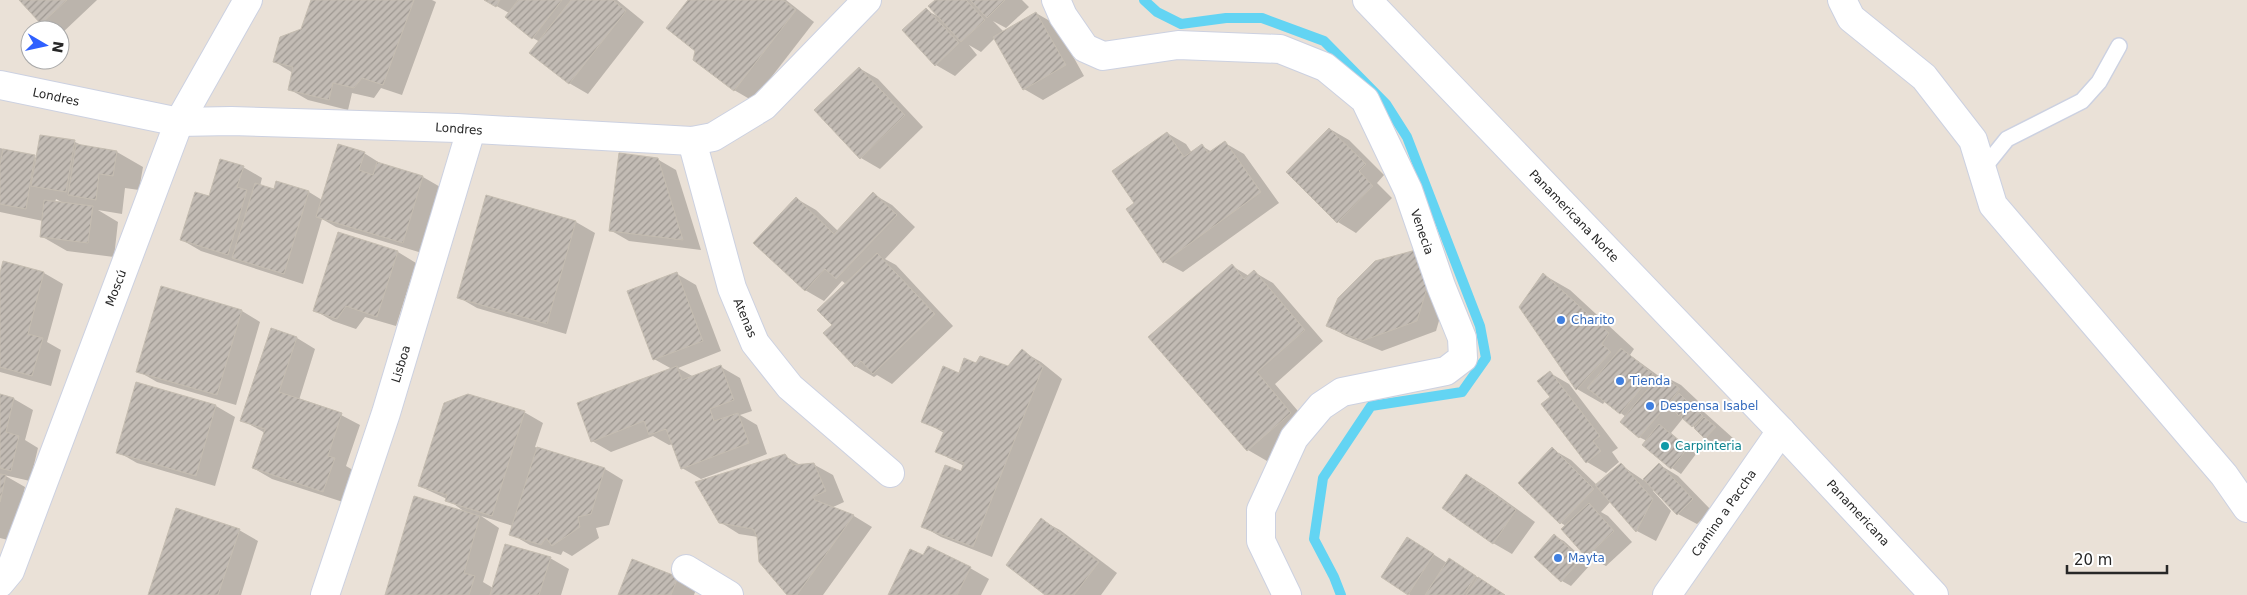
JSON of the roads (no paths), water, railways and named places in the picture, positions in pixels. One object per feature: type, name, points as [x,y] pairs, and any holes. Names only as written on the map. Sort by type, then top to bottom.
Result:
[{"type":"street","name":"Moscú","points":[[0,583],[10,571],[179,122],[248,0]]},
{"type":"street","name":"Londres","points":[[0,85],[179,122],[231,120],[692,140],[713,137],[764,106],[868,0]]},
{"type":"street","name":"Venecia","points":[[1056,0],[1063,16],[1085,48],[1103,56],[1178,45],[1280,48],[1325,67],[1365,100],[1408,190],[1441,286],[1462,338],[1463,358],[1446,371],[1342,392],[1321,406],[1294,438],[1261,510],[1261,541],[1287,595]]},
{"type":"street","name":"Panamericana Norte","points":[[1367,0],[1781,431]]},
{"type":"street","points":[[1842,0],[1851,18],[1924,77],[1973,140],[1993,205],[2224,475],[2247,508]]},
{"type":"street","name":"Lisboa","points":[[325,595],[386,413],[471,130]]},
{"type":"street","name":"Atenas","points":[[692,140],[732,288],[756,343],[790,387],[890,473]]},
{"type":"street","name":"Camino a Paccha","points":[[1667,595],[1781,431]]},
{"type":"street","name":"Panamericana","points":[[1781,431],[1934,595]]},
{"type":"street","points":[[686,569],[729,595]]},
{"type":"lane","points":[[1982,170],[2007,139],[2082,101],[2099,82],[2119,46]]},
{"type":"waterway","points":[[1144,0],[1157,12],[1181,24],[1226,18],[1262,18],[1324,41],[1386,104],[1407,137],[1480,326],[1486,358],[1462,392],[1371,406],[1323,478],[1314,539],[1334,577],[1341,595]]},
{"type":"place","name":"Charito","points":[[1561,320]]},
{"type":"place","name":"Tienda","points":[[1620,381]]},
{"type":"place","name":"Despensa Isabel","points":[[1650,406]]},
{"type":"place","name":"Carpinteria","points":[[1665,446]]},
{"type":"place","name":"Mayta","points":[[1558,558]]}]
